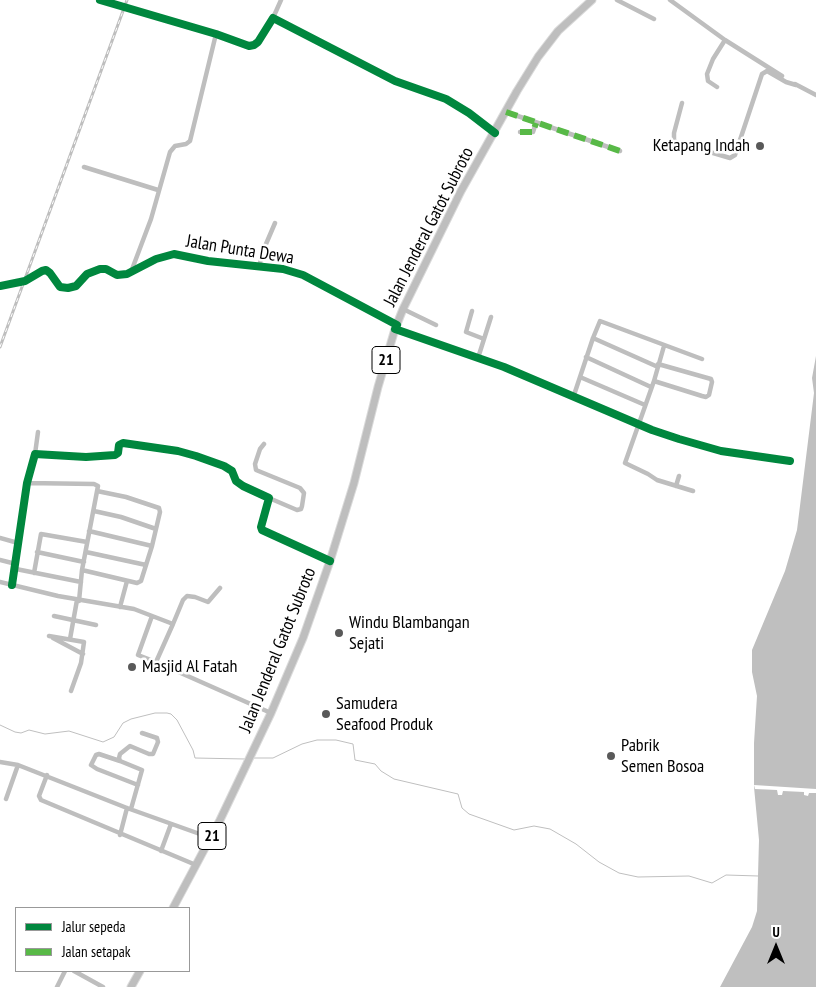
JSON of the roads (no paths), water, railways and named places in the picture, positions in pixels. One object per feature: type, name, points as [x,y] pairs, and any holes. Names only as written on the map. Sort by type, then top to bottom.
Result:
[{"type":"highway","name":"Jalan Jenderal Gatot Subroto","points":[[174,907],[251,755],[303,638],[330,561],[354,483],[378,387],[402,309],[418,281],[461,191],[517,91],[558,31],[587,1]]},
{"type":"highway","points":[[131,987],[139,972]]},
{"type":"street","points":[[100,0],[252,46],[258,42],[273,18],[281,0]]},
{"type":"street","points":[[120,6],[123,0]]},
{"type":"street","points":[[618,0],[654,19]]},
{"type":"street","points":[[670,0],[724,40],[796,85],[816,95]]},
{"type":"street","points":[[273,18],[395,81],[446,99],[469,113],[495,133]]},
{"type":"street","points":[[0,286],[25,281],[46,270],[60,287],[68,288],[76,286],[87,274],[100,269],[106,269],[117,275],[131,272],[151,219],[158,190],[172,149],[175,146],[186,144],[190,141],[216,34]]},
{"type":"street","points":[[717,87],[708,81],[707,74],[724,40]]},
{"type":"street","points":[[682,103],[674,140],[730,158],[735,155],[762,74],[767,71],[786,82],[796,85]]},
{"type":"street","points":[[506,112],[620,150]]},
{"type":"street","points":[[520,132],[533,132],[536,123]]},
{"type":"street","points":[[84,167],[158,190]]},
{"type":"street","points":[[259,266],[275,223]]},
{"type":"street","name":"Jalan Punta Dewa","points":[[131,272],[156,259],[174,254],[208,261],[283,269],[303,275],[396,327],[574,395],[652,430],[709,448],[790,461]]},
{"type":"street","points":[[402,309],[436,325]]},
{"type":"street","points":[[472,311],[466,332],[484,339]]},
{"type":"street","points":[[478,358],[492,317]]},
{"type":"street","points":[[574,395],[599,322],[602,321],[702,359]]},
{"type":"street","points":[[593,338],[658,365],[711,379],[712,382],[709,395],[702,396],[654,381]]},
{"type":"street","points":[[664,346],[654,381],[625,463],[654,478],[693,491]]},
{"type":"street","points":[[586,358],[651,387]]},
{"type":"street","points":[[580,377],[645,404]]},
{"type":"street","points":[[12,585],[27,483],[38,432]]},
{"type":"street","points":[[34,454],[86,457],[115,456],[118,453],[119,445],[123,443],[178,451],[224,466],[232,471],[236,481],[243,486],[297,510],[301,509],[304,493],[300,488],[256,470],[255,464],[260,449],[264,444]]},
{"type":"street","points":[[676,486],[679,476]]},
{"type":"street","points":[[27,483],[94,484],[98,486],[70,639]]},
{"type":"street","points":[[82,570],[137,583],[141,581],[160,512],[159,508],[126,497],[97,491]]},
{"type":"street","points":[[269,498],[261,527],[262,530],[330,561]]},
{"type":"street","points":[[94,511],[121,517],[156,529]]},
{"type":"street","points":[[90,531],[152,546]]},
{"type":"street","points":[[34,573],[42,533],[87,542]]},
{"type":"street","points":[[0,538],[18,543]]},
{"type":"street","points":[[38,552],[84,562]]},
{"type":"street","points":[[86,552],[146,565]]},
{"type":"street","points":[[0,560],[34,573],[81,582]]},
{"type":"street","points":[[120,607],[127,581]]},
{"type":"street","points":[[0,582],[78,600],[134,609],[173,624]]},
{"type":"street","points":[[156,662],[183,600],[187,596],[208,602],[220,588]]},
{"type":"street","points":[[54,616],[96,625]]},
{"type":"street","points":[[152,616],[138,655],[271,713]]},
{"type":"street","points":[[71,691],[81,663],[84,642],[50,636],[82,654]]},
{"type":"street","points":[[120,761],[120,754],[130,746],[153,754],[158,742],[157,738],[142,732]]},
{"type":"street","points":[[120,835],[138,785],[142,770],[99,754],[96,755],[91,765],[97,770],[138,785]]},
{"type":"street","points":[[0,762],[18,765],[47,775],[129,809],[210,838]]},
{"type":"street","points":[[6,799],[18,765]]},
{"type":"street","points":[[47,775],[39,799],[120,835],[196,865]]},
{"type":"street","points":[[161,851],[171,824]]},
{"type":"street","points":[[57,987],[64,972]]},
{"type":"street","points":[[76,972],[103,987]]},
{"type":"waterway","points":[[0,725],[21,733],[29,730],[45,734],[69,731],[103,742],[114,737],[123,723],[131,719],[155,713],[167,713],[177,720],[193,750],[195,758],[245,759]]},
{"type":"waterway","points":[[254,758],[273,758],[302,744],[317,740],[336,740],[353,744],[355,760],[375,764],[381,771],[394,779],[458,794],[462,808],[469,814],[514,830],[534,826],[550,829],[619,873],[638,877],[689,876],[712,883],[726,875],[758,876]]},
{"type":"railway","points":[[0,347],[127,0]]},
{"type":"place","name":"Ketapang Indah","points":[[760,146]]},
{"type":"place","name":"Windu Blambangan Sejati","points":[[339,633]]},
{"type":"place","name":"Masjid Al Fatah","points":[[132,667]]},
{"type":"place","name":"Samudera Seafood Produk","points":[[326,714]]},
{"type":"place","name":"Pabrik Semen Bosoa","points":[[611,756]]}]
